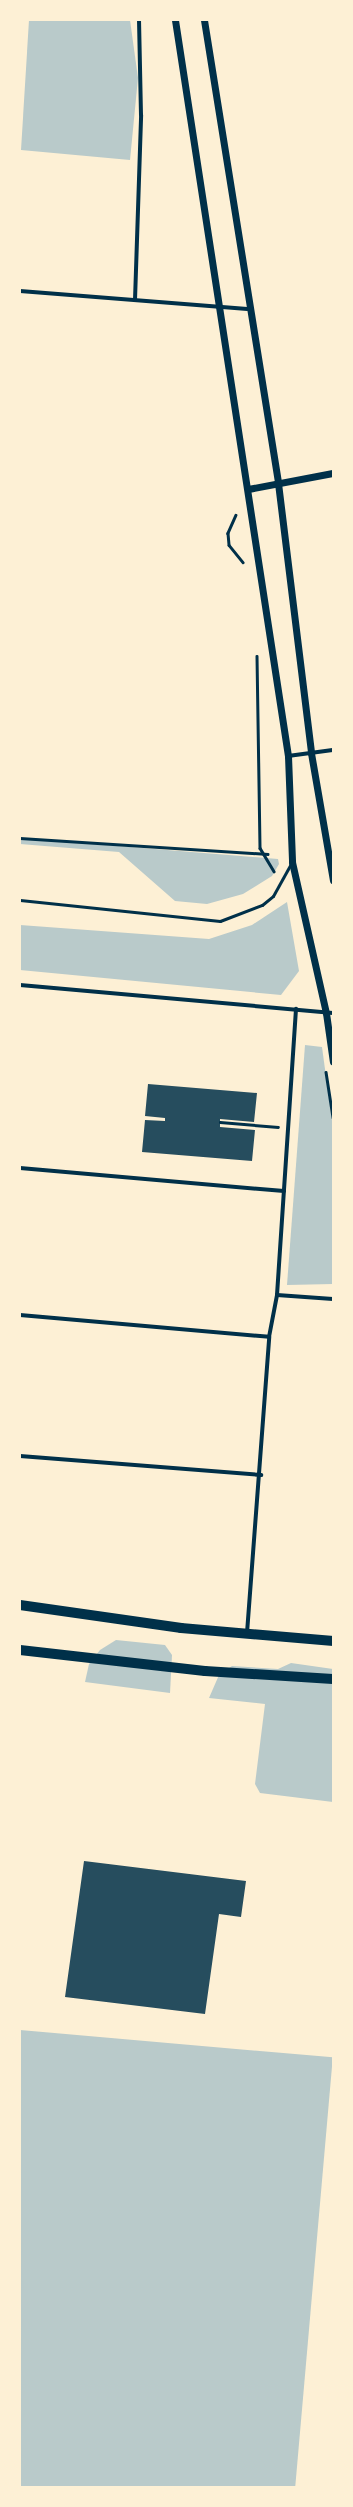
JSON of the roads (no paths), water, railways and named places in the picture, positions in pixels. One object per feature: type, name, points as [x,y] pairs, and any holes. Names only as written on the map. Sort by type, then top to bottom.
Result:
[{"type":"main road","points":[[20,1605],[247,1634],[333,1641]]},
{"type":"main road","points":[[20,1650],[331,1680]]},
{"type":"street","points":[[135,300],[141,115],[139,20]]},
{"type":"street","points":[[175,20],[288,756],[292,862],[329,1013],[333,1062]]},
{"type":"street","points":[[204,20],[247,309],[278,483],[311,753],[333,880]]},
{"type":"street","points":[[20,291],[247,309]]},
{"type":"street","points":[[248,489],[333,473]]},
{"type":"street","points":[[288,756],[333,750]]},
{"type":"street","points":[[20,986],[329,1013]]},
{"type":"street","points":[[247,1634],[261,1475],[269,1337],[277,1295],[290,1128],[296,1010]]},
{"type":"street","points":[[20,1168],[284,1191]]},
{"type":"street","points":[[277,1295],[333,1299]]},
{"type":"street","points":[[20,1316],[269,1337]]},
{"type":"street","points":[[20,1456],[261,1475]]},
{"type":"lane","points":[[20,900],[220,921],[262,905],[273,896],[280,879],[292,862]]}]
